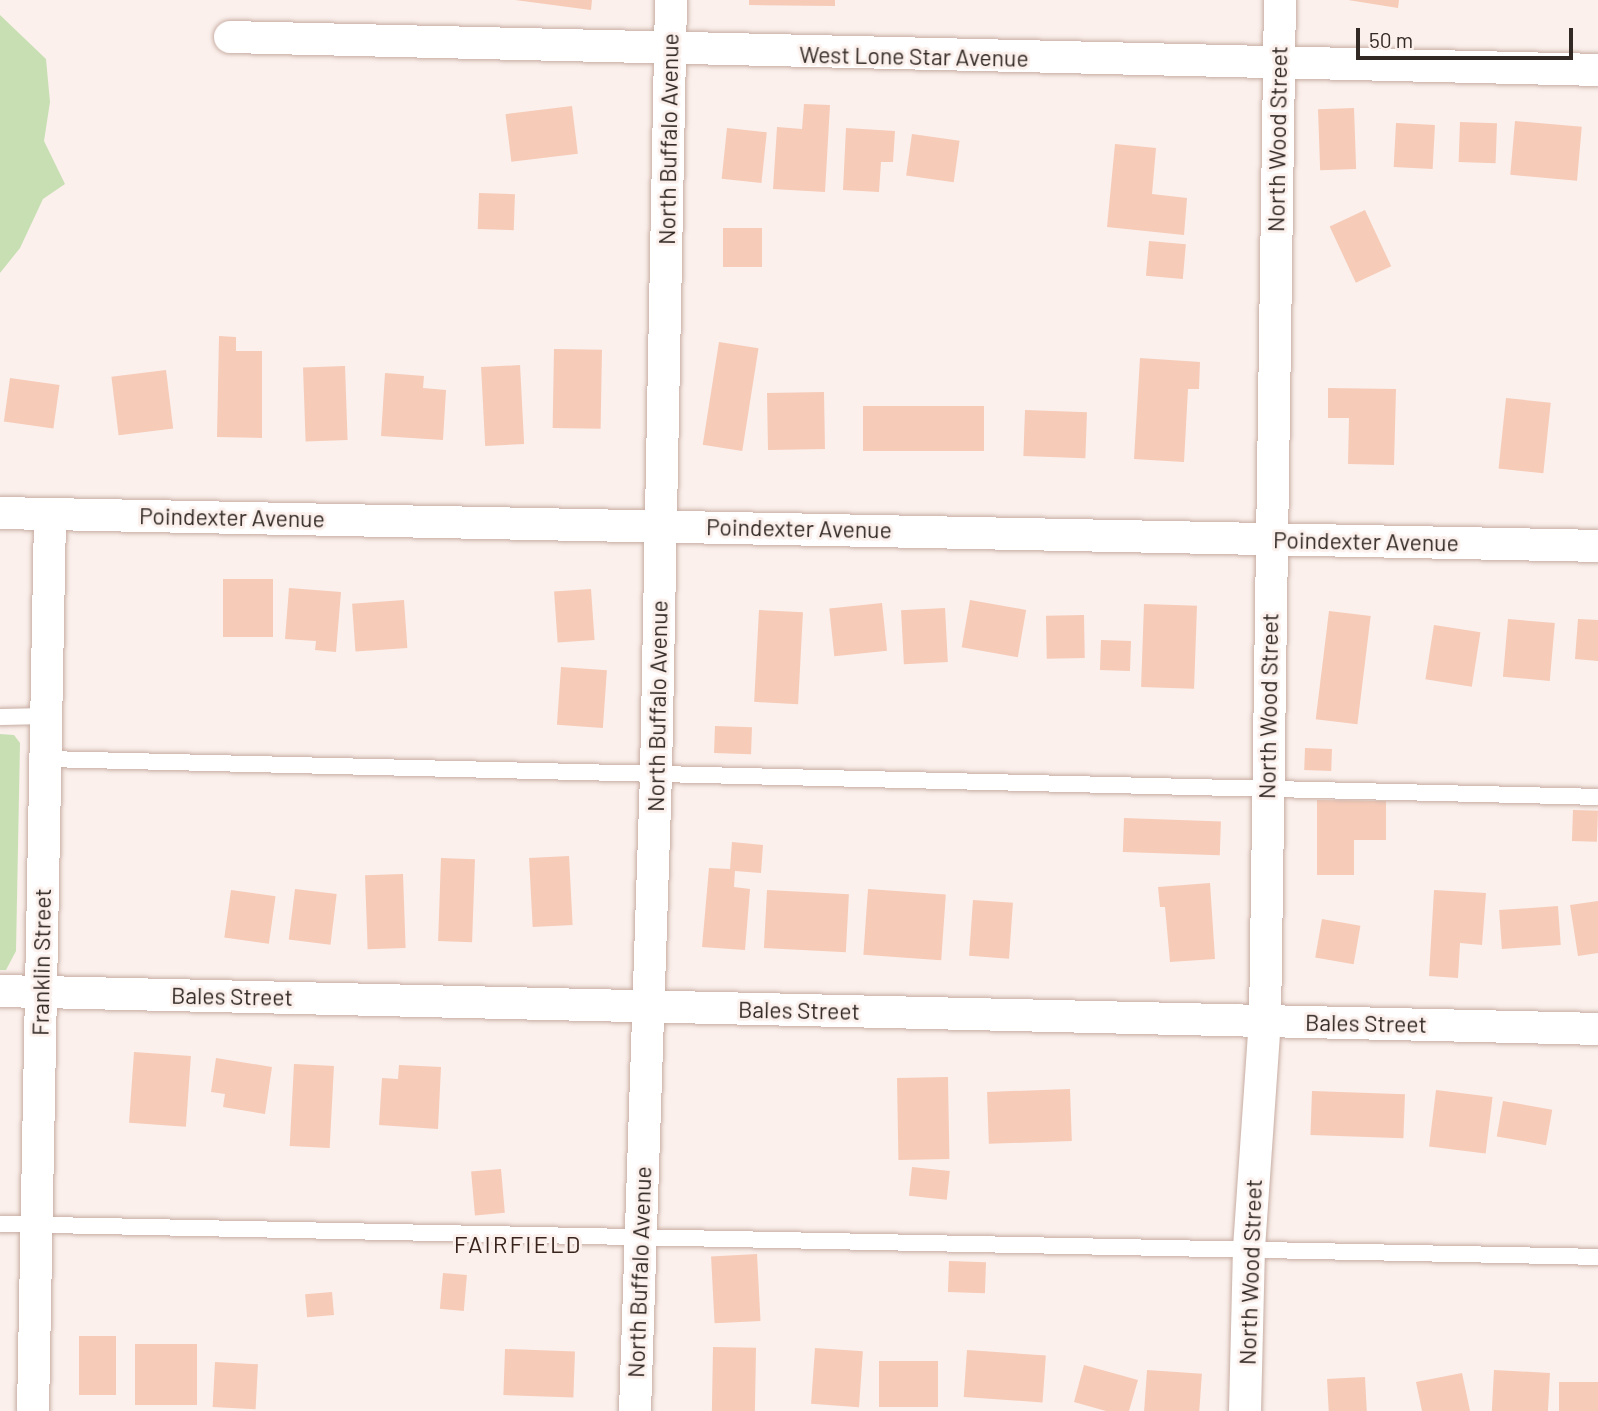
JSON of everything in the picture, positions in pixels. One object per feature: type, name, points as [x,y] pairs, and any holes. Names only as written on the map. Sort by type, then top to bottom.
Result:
[{"type":"street","name":"North Buffalo Avenue","points":[[635,1411],[638,1234],[650,1006],[656,774],[671,0]]},
{"type":"street","name":"North Wood Street","points":[[1245,1411],[1249,1248],[1265,1021],[1269,538],[1280,0]]},
{"type":"street","name":"West Lone Star Avenue","points":[[230,37],[671,50],[1598,70]]},
{"type":"street","name":"Poindexter Avenue","points":[[0,513],[1598,546]]},
{"type":"street","name":"Franklin Street","points":[[33,1411],[50,514]]},
{"type":"street","name":"Bales Street","points":[[0,991],[1598,1029]]},
{"type":"lane","points":[[0,717],[47,716]]},
{"type":"lane","points":[[46,759],[1598,797]]},
{"type":"lane","points":[[0,1224],[638,1234],[1598,1257]]},
{"type":"green space","points":[[0,15],[46,59],[50,102],[44,141],[65,184],[43,199],[20,248],[0,273]]},
{"type":"green space","points":[[0,734],[14,735],[20,743],[16,951],[6,970],[0,970]]},
{"type":"building","points":[[515,0],[592,0],[591,10]]},
{"type":"building","points":[[749,0],[835,0],[835,6],[749,5]]},
{"type":"building","points":[[1348,0],[1399,0],[1398,8]]},
{"type":"building","points":[[804,104],[830,105],[825,192],[773,189],[777,127],[802,129]]},
{"type":"building","points":[[572,106],[578,154],[511,162],[505,114]]},
{"type":"building","points":[[1354,108],[1356,169],[1320,170],[1318,109]]},
{"type":"building","points":[[1515,121],[1582,127],[1577,181],[1510,175]]},
{"type":"building","points":[[1460,122],[1497,123],[1496,163],[1459,162]]},
{"type":"building","points":[[1396,123],[1435,125],[1433,169],[1394,167]]},
{"type":"building","points":[[727,128],[767,132],[761,183],[722,179]]},
{"type":"building","points":[[846,128],[895,131],[893,162],[881,162],[879,192],[843,190]]},
{"type":"building","points":[[912,134],[960,141],[954,182],[906,176]]},
{"type":"building","points":[[1115,144],[1156,148],[1152,194],[1187,198],[1184,235],[1107,227]]},
{"type":"building","points":[[479,193],[515,194],[514,230],[478,229]]},
{"type":"building","points":[[1365,210],[1391,266],[1356,283],[1330,226]]},
{"type":"building","points":[[723,228],[762,228],[762,267],[723,267]]},
{"type":"building","points":[[1149,241],[1186,244],[1183,279],[1146,276]]},
{"type":"building","points":[[219,336],[236,337],[236,351],[262,351],[262,438],[217,437]]},
{"type":"building","points":[[719,342],[759,348],[742,451],[703,445]]},
{"type":"building","points":[[554,349],[602,350],[601,429],[553,428]]},
{"type":"building","points":[[1140,358],[1200,362],[1199,389],[1188,389],[1184,462],[1134,459]]},
{"type":"building","points":[[520,365],[524,444],[485,446],[481,367]]},
{"type":"building","points":[[345,366],[348,440],[306,441],[303,367]]},
{"type":"building","points":[[166,370],[173,429],[119,435],[111,377]]},
{"type":"building","points":[[385,373],[424,376],[423,388],[446,390],[443,440],[381,436]]},
{"type":"building","points":[[10,378],[60,385],[53,429],[4,422]]},
{"type":"building","points":[[1328,388],[1396,389],[1394,465],[1348,464],[1349,418],[1328,418]]},
{"type":"building","points":[[824,392],[825,449],[768,450],[767,393]]},
{"type":"building","points":[[1506,398],[1551,403],[1543,473],[1499,469]]},
{"type":"building","points":[[863,406],[984,406],[984,451],[863,451]]},
{"type":"building","points":[[1025,410],[1087,412],[1085,458],[1023,456]]},
{"type":"building","points":[[223,579],[273,579],[273,637],[223,637]]},
{"type":"building","points":[[289,588],[341,592],[336,652],[315,650],[316,641],[285,639]]},
{"type":"building","points":[[591,589],[595,640],[558,642],[554,592]]},
{"type":"building","points":[[404,600],[407,648],[355,652],[352,604]]},
{"type":"building","points":[[970,600],[1026,610],[1018,657],[962,647]]},
{"type":"building","points":[[882,603],[887,651],[834,656],[829,609]]},
{"type":"building","points":[[1144,604],[1197,606],[1194,689],[1141,687]]},
{"type":"building","points":[[945,608],[948,662],[904,664],[901,610]]},
{"type":"building","points":[[759,610],[803,612],[798,704],[754,702]]},
{"type":"building","points":[[1329,611],[1371,616],[1357,724],[1316,719]]},
{"type":"building","points":[[1084,615],[1085,658],[1047,659],[1046,616]]},
{"type":"building","points":[[1508,619],[1555,623],[1550,681],[1503,677]]},
{"type":"building","points":[[1578,619],[1598,620],[1598,661],[1575,659]]},
{"type":"building","points":[[1434,625],[1480,632],[1472,687],[1425,679]]},
{"type":"building","points":[[1101,640],[1131,641],[1130,671],[1100,670]]},
{"type":"building","points":[[561,667],[607,670],[603,728],[557,725]]},
{"type":"building","points":[[715,726],[752,727],[751,754],[714,753]]},
{"type":"building","points":[[1305,748],[1332,749],[1331,771],[1304,770]]},
{"type":"building","points":[[1317,800],[1386,801],[1386,840],[1354,840],[1354,875],[1317,875]]},
{"type":"building","points":[[1573,810],[1598,811],[1597,842],[1572,841]]},
{"type":"building","points":[[1124,818],[1221,821],[1220,855],[1123,852]]},
{"type":"building","points":[[732,842],[763,845],[761,873],[735,871],[734,887],[750,889],[745,950],[702,947],[709,868],[730,869]]},
{"type":"building","points":[[569,856],[573,925],[533,927],[529,858]]},
{"type":"building","points":[[441,858],[475,859],[472,942],[438,941]]},
{"type":"building","points":[[403,874],[406,948],[368,949],[365,875]]},
{"type":"building","points":[[1210,883],[1215,959],[1170,962],[1165,907],[1160,907],[1158,887]]},
{"type":"building","points":[[295,889],[337,894],[330,945],[289,940]]},
{"type":"building","points":[[868,889],[946,894],[941,960],[863,955]]},
{"type":"building","points":[[231,890],[276,896],[269,944],[224,938]]},
{"type":"building","points":[[767,890],[849,894],[846,952],[764,948]]},
{"type":"building","points":[[1434,890],[1486,893],[1482,945],[1460,943],[1458,978],[1429,976]]},
{"type":"building","points":[[973,900],[1013,903],[1009,959],[969,956]]},
{"type":"building","points":[[1598,901],[1598,953],[1578,956],[1570,905]]},
{"type":"building","points":[[1558,906],[1561,945],[1502,949],[1499,910]]},
{"type":"building","points":[[1322,919],[1360,926],[1354,964],[1315,957]]},
{"type":"building","points":[[134,1052],[191,1056],[186,1127],[129,1123]]},
{"type":"building","points":[[216,1058],[272,1067],[265,1114],[223,1107],[225,1094],[211,1092]]},
{"type":"building","points":[[294,1064],[334,1066],[330,1148],[290,1146]]},
{"type":"building","points":[[399,1065],[441,1067],[438,1129],[379,1125],[382,1078],[398,1079]]},
{"type":"building","points":[[948,1077],[949,1159],[898,1160],[897,1078]]},
{"type":"building","points":[[1070,1089],[1072,1141],[989,1144],[987,1092]]},
{"type":"building","points":[[1436,1090],[1493,1097],[1486,1154],[1429,1147]]},
{"type":"building","points":[[1312,1091],[1405,1094],[1403,1138],[1310,1135]]},
{"type":"building","points":[[1503,1101],[1552,1110],[1546,1145],[1497,1136]]},
{"type":"building","points":[[912,1167],[950,1171],[947,1200],[909,1196]]},
{"type":"building","points":[[501,1169],[505,1213],[475,1215],[471,1172]]},
{"type":"building","points":[[757,1254],[761,1321],[715,1323],[711,1256]]},
{"type":"building","points":[[949,1261],[986,1262],[985,1293],[948,1292]]},
{"type":"building","points":[[443,1273],[467,1275],[464,1311],[440,1309]]},
{"type":"building","points":[[332,1292],[334,1315],[307,1317],[305,1294]]},
{"type":"building","points":[[79,1336],[116,1336],[116,1395],[79,1395]]},
{"type":"building","points":[[135,1344],[197,1344],[197,1405],[135,1405]]},
{"type":"building","points":[[713,1347],[756,1348],[755,1411],[712,1411]]},
{"type":"building","points":[[815,1348],[863,1351],[859,1407],[811,1404]]},
{"type":"building","points":[[505,1349],[575,1351],[573,1397],[503,1395]]},
{"type":"building","points":[[967,1350],[1046,1356],[1043,1402],[964,1397]]},
{"type":"building","points":[[879,1361],[938,1361],[938,1407],[879,1407]]},
{"type":"building","points":[[215,1362],[258,1364],[256,1409],[213,1407]]},
{"type":"building","points":[[1084,1365],[1138,1380],[1129,1411],[1106,1411],[1074,1402]]},
{"type":"building","points":[[1147,1370],[1202,1374],[1199,1411],[1144,1411]]},
{"type":"building","points":[[1494,1370],[1550,1373],[1548,1411],[1492,1411]]},
{"type":"building","points":[[1462,1373],[1470,1411],[1422,1411],[1416,1382]]},
{"type":"building","points":[[1365,1377],[1367,1411],[1329,1411],[1327,1379]]},
{"type":"building","points":[[1559,1382],[1598,1382],[1598,1411],[1559,1411]]},
{"type":"district","name":"FAIRFIELD","points":[[518,1244]]}]
